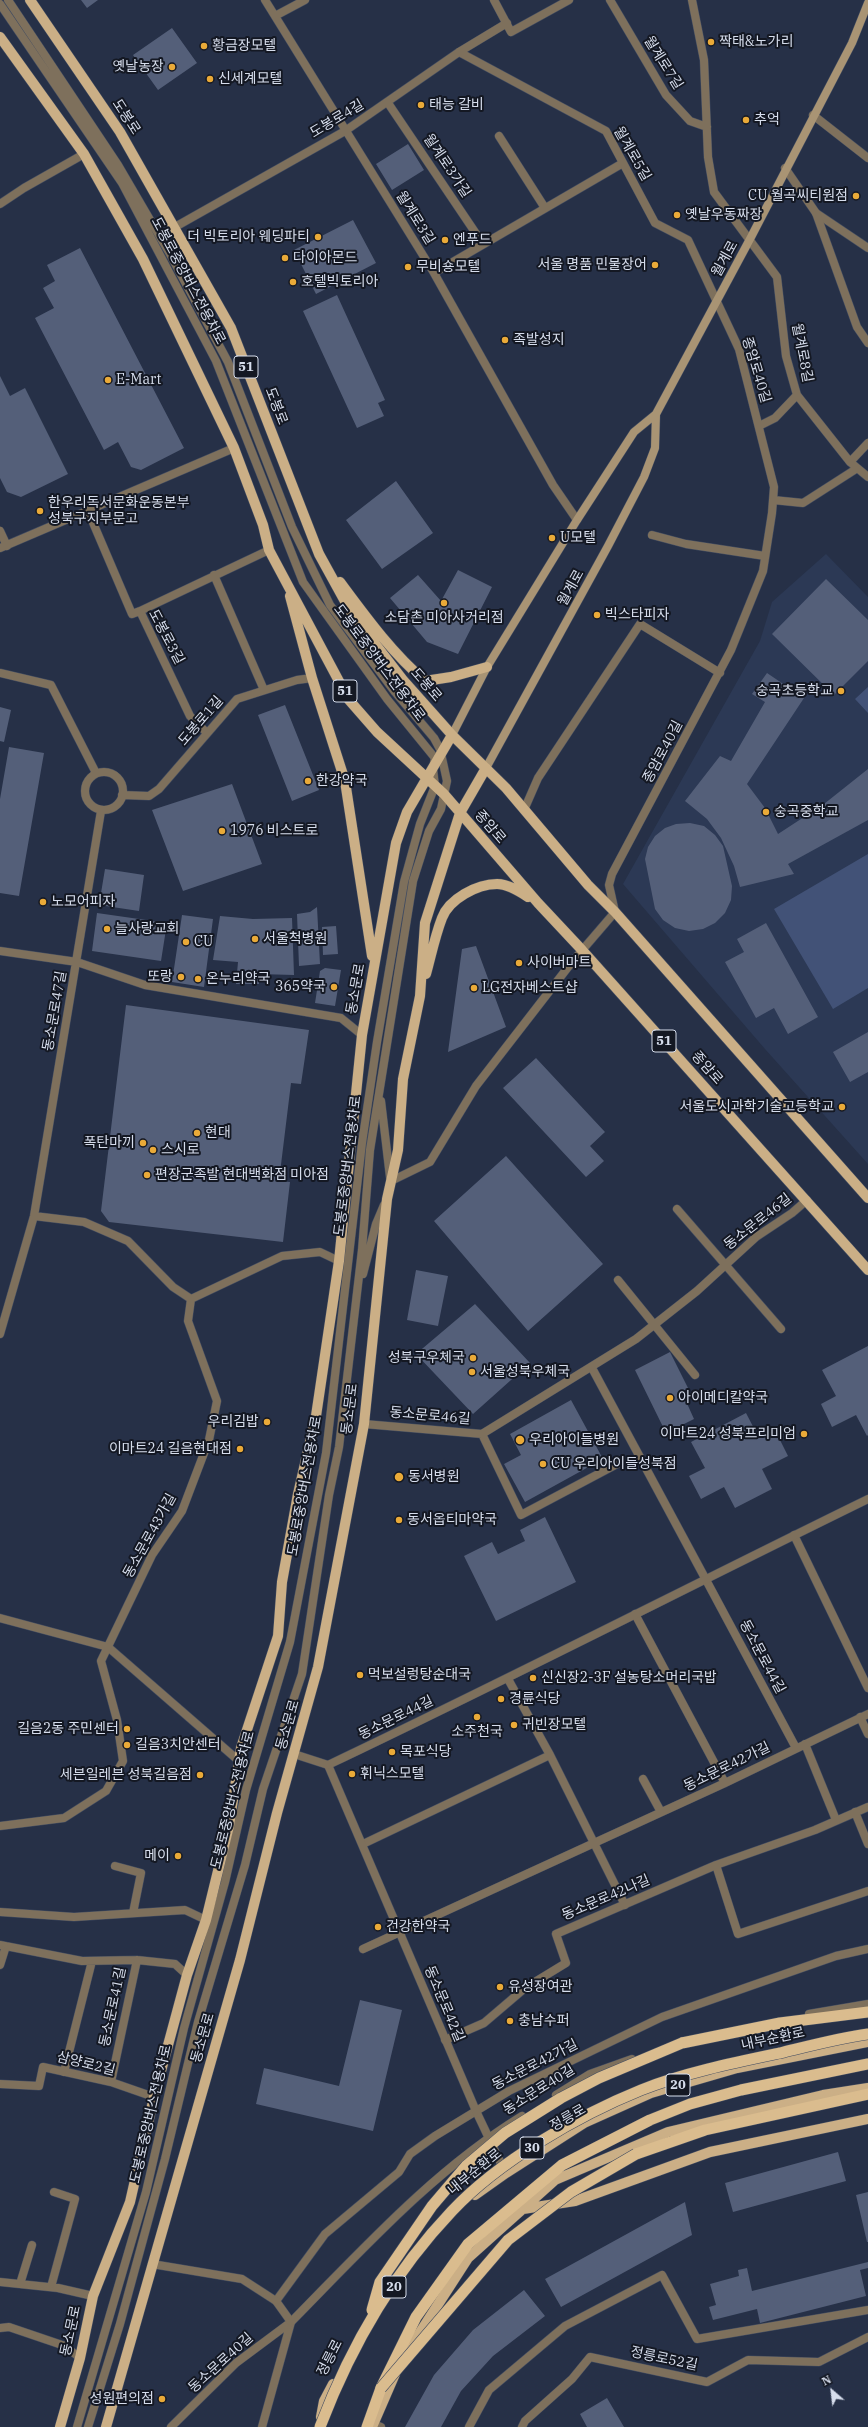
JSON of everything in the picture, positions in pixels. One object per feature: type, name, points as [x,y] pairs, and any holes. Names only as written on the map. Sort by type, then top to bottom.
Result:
[{"type":"highway","name":"30","points":[[366,2329],[380,2282],[432,2206],[466,2166],[504,2133],[561,2098],[599,2078],[682,2044],[780,2023],[868,2012]]},
{"type":"highway","name":"내부순환로","points":[[319,2427],[348,2361],[380,2304],[419,2248],[453,2209],[509,2162],[573,2122],[642,2089],[729,2064],[868,2034]]},
{"type":"highway","name":"30","points":[[373,2426],[381,2388],[416,2317],[468,2244],[562,2165],[650,2120],[690,2104],[741,2090],[868,2064]]},
{"type":"highway","name":"30","points":[[381,2388],[508,2240],[571,2192],[636,2154],[705,2130],[868,2094]]},
{"type":"main road","name":"도봉로","points":[[30,0],[120,132],[231,328],[319,554],[352,614],[403,680],[452,735],[486,768]]},
{"type":"main road","name":"월계로","points":[[452,735],[487,667],[576,520],[634,432],[656,414],[750,239],[812,115],[852,43],[868,3]]},
{"type":"main road","name":"51","points":[[0,37],[84,154],[143,259],[234,448],[263,526],[269,550],[349,700],[377,732],[444,794],[460,813]]},
{"type":"main road","name":"월계로","points":[[486,768],[608,546],[644,477],[655,448],[656,414]]},
{"type":"main road","points":[[319,554],[374,626],[411,669],[425,681],[451,677],[487,667]]},
{"type":"main road","points":[[288,586],[312,678],[345,781],[369,928],[374,969]]},
{"type":"main road","name":"동소문로","points":[[60,2427],[80,2358],[93,2296],[130,2202],[154,2097],[187,1975],[206,1920],[229,1826],[241,1748],[278,1636],[282,1582],[298,1494],[316,1416],[339,1261],[362,1035],[396,843],[407,812],[426,778],[442,755],[452,735]]},
{"type":"main road","name":"동소문로","points":[[106,2427],[152,2264],[164,2230],[240,1960],[318,1667],[364,1424],[387,1199],[398,1150],[403,1079],[420,996],[425,923],[460,813],[486,768]]},
{"type":"main road","name":"51","points":[[486,768],[588,885],[615,912],[868,1198]]},
{"type":"main road","name":"종암로","points":[[460,813],[538,903],[582,950],[868,1270]]},
{"type":"main road","points":[[420,996],[442,917],[457,899],[470,891],[497,884],[517,890],[538,903]]},
{"type":"main road","name":"정릉로","points":[[319,2427],[324,2401],[365,2321],[464,2203],[506,2173],[584,2123],[651,2093],[737,2068],[868,2042]]},
{"type":"main road","points":[[373,2426],[399,2366],[468,2258],[555,2180],[668,2132],[823,2095],[868,2088]]},
{"type":"main road","points":[[523,2209],[575,2201],[710,2152],[868,2119]]},
{"type":"street","points":[[8,0],[118,165],[228,362],[292,527],[330,605],[394,692],[434,738],[442,755],[446,781],[444,794],[441,809],[429,831],[413,881],[370,1150],[356,1304]]},
{"type":"street","name":"월계로3길","points":[[265,0],[434,272],[553,485],[576,520]]},
{"type":"street","points":[[275,16],[305,0]]},
{"type":"street","points":[[494,0],[511,32],[570,0]]},
{"type":"street","name":"월계로7길","points":[[610,0],[666,95],[690,121],[707,128]]},
{"type":"street","name":"월계로7길","points":[[692,0],[704,60],[708,156],[714,192],[750,239]]},
{"type":"street","name":"도봉로중앙버스전용차로","points":[[0,4],[122,183],[216,361],[303,582],[386,699],[431,751],[435,758],[433,769],[435,786],[420,824],[400,905],[362,1143],[326,1453],[290,1642],[246,1790],[225,1882],[184,2028],[146,2192],[77,2427]]},
{"type":"street","name":"도봉로4길","points":[[175,227],[345,131],[388,103],[459,52],[506,23]]},
{"type":"street","name":"월계로5길","points":[[459,52],[606,131],[655,223],[688,240],[716,301]]},
{"type":"street","name":"월계로3가길","points":[[388,103],[483,244]]},
{"type":"street","points":[[812,115],[868,158]]},
{"type":"street","points":[[499,136],[545,208]]},
{"type":"street","points":[[0,204],[24,188],[84,154]]},
{"type":"street","points":[[434,272],[623,163]]},
{"type":"street","points":[[785,168],[816,213],[857,327],[868,343]]},
{"type":"street","points":[[816,213],[868,248]]},
{"type":"street","name":"월계로8길","points":[[750,239],[777,277],[786,356],[797,395],[856,469],[868,477]]},
{"type":"street","name":"종암로40길","points":[[615,912],[609,886],[612,874],[720,673],[731,650],[763,571],[774,487],[739,349],[716,301]]},
{"type":"street","name":"종암로40길","points":[[758,426],[775,418],[797,395]]},
{"type":"street","points":[[850,462],[868,443]]},
{"type":"street","points":[[0,531],[3,547],[88,512],[234,448]]},
{"type":"street","points":[[773,500],[802,503],[856,469]]},
{"type":"street","name":"도봉로3길","points":[[88,512],[132,614],[140,610],[190,716],[207,733]]},
{"type":"street","points":[[652,535],[686,544],[765,556]]},
{"type":"street","points":[[140,610],[269,550]]},
{"type":"street","points":[[214,576],[264,690]]},
{"type":"street","points":[[524,810],[538,778],[640,624],[720,673]]},
{"type":"street","points":[[0,673],[51,685],[96,773]]},
{"type":"street","name":"도봉로1길","points":[[122,795],[149,796],[159,789],[237,699],[264,690],[312,678]]},
{"type":"street","points":[[104,772],[112,774],[119,779],[122,787],[122,795],[112,808],[101,810],[89,802],[85,794],[85,786],[89,778],[96,773],[104,772]]},
{"type":"street","points":[[0,951],[76,962],[101,810]]},
{"type":"street","points":[[380,1093],[391,1181],[430,1162],[476,1086],[582,950],[615,912]]},
{"type":"street","name":"동소문로47길","points":[[0,1334],[34,1216],[76,962],[145,985],[341,1018],[362,1035]]},
{"type":"street","points":[[356,1304],[376,1224],[387,1199]]},
{"type":"street","name":"동소문로46길","points":[[364,1424],[482,1434],[592,1368],[654,1325],[756,1237],[792,1213],[806,1200]]},
{"type":"street","name":"동소문로46길","points":[[677,1209],[781,1329]]},
{"type":"street","points":[[34,1216],[84,1222],[128,1241],[173,1287],[192,1300],[282,1256],[320,1252],[339,1261]]},
{"type":"street","points":[[618,1280],[695,1375]]},
{"type":"street","name":"동소문로43가길","points":[[0,1826],[64,1818],[106,1791],[123,1761],[117,1720],[101,1661],[152,1555],[182,1511],[209,1440],[217,1401],[188,1322],[192,1300]]},
{"type":"street","name":"도봉로중앙버스전용차로","points":[[88,2427],[122,2317],[165,2159],[198,2022],[245,1865],[264,1789],[302,1674],[329,1495],[339,1447],[356,1304]]},
{"type":"street","points":[[592,1368],[705,1578]]},
{"type":"street","points":[[482,1434],[522,1518],[619,1463]]},
{"type":"street","name":"동소문로44길","points":[[328,1765],[508,1679],[705,1578],[868,1499]]},
{"type":"street","points":[[794,1535],[868,1688]]},
{"type":"street","name":"동소문로44길","points":[[705,1578],[796,1748]]},
{"type":"street","points":[[635,1614],[725,1783]]},
{"type":"street","points":[[0,1618],[108,1647],[239,1761]]},
{"type":"street","points":[[508,1679],[550,1755],[625,1905]]},
{"type":"street","name":"동소문로42가길","points":[[363,1950],[399,1931],[594,1844],[864,1716],[868,1734]]},
{"type":"street","points":[[804,1744],[836,1820]]},
{"type":"street","points":[[294,1754],[328,1765]]},
{"type":"street","points":[[363,1844],[550,1755]]},
{"type":"street","name":"동소문로42길","points":[[328,1765],[476,2111],[506,2173]]},
{"type":"street","points":[[643,1779],[661,1812]]},
{"type":"street","name":"동소문로42나길","points":[[446,2040],[484,2023],[525,1988],[566,1963],[556,1934],[716,1865],[868,1807]]},
{"type":"street","points":[[855,1812],[868,1844]]},
{"type":"street","points":[[716,1865],[738,1934],[868,1891]]},
{"type":"street","points":[[115,1866],[141,1873],[133,1912]]},
{"type":"street","points":[[0,1912],[74,1917],[133,1912],[185,1910],[206,1920]]},
{"type":"street","name":"동소문로41길","points":[[0,1965],[3,1945],[37,1954],[92,1961],[137,1960],[175,1964],[187,1975]]},
{"type":"street","name":"동소문로42가길","points":[[276,2301],[325,2234],[399,2172],[410,2154],[509,2091],[662,2017],[836,1956],[868,1949]]},
{"type":"street","name":"동소문로41길","points":[[111,2082],[137,1960]]},
{"type":"street","points":[[64,2072],[92,1961]]},
{"type":"street","name":"동소문로40길","points":[[171,2427],[236,2363],[291,2322],[402,2210],[488,2137],[590,2074],[696,2035],[868,2004]]},
{"type":"street","name":"삼양로2길","points":[[0,2084],[39,2086],[43,2067],[111,2082],[154,2097]]},
{"type":"street","points":[[51,2287],[75,2199],[54,2192]]},
{"type":"street","points":[[20,2284],[32,2245]]},
{"type":"street","points":[[152,2264],[242,2279],[276,2301],[291,2322],[262,2427]]},
{"type":"street","points":[[469,2427],[489,2390],[565,2326],[662,2275],[697,2339],[868,2310]]},
{"type":"street","points":[[0,2282],[51,2287],[93,2296]]},
{"type":"street","points":[[0,2328],[9,2327],[65,2346],[80,2358]]},
{"type":"street","name":"정릉로52길","points":[[522,2427],[524,2421],[572,2379],[590,2357],[707,2382],[748,2360],[819,2362],[868,2337]]},
{"type":"shaded area","name":"숭곡중학교","points":[[826,554],[868,597],[868,1164],[765,1049],[623,884],[760,641],[772,602]]},
{"type":"shaded area","points":[[868,687],[868,713],[855,699]]},
{"type":"shaded area","points":[[868,854],[868,988],[833,1009],[774,909]]},
{"type":"building","points":[[81,0],[98,0],[87,8]]},
{"type":"building","points":[[172,28],[197,63],[158,90],[133,55]]},
{"type":"building","points":[[408,144],[424,170],[392,190],[376,164]]},
{"type":"building","points":[[353,220],[376,263],[316,294],[294,250]]},
{"type":"building","name":"E-Mart","points":[[80,248],[184,448],[141,470],[131,467],[118,442],[104,450],[35,318],[54,308],[43,288],[55,281],[47,265]]},
{"type":"building","points":[[337,295],[385,400],[378,403],[384,416],[357,428],[303,311]]},
{"type":"building","points":[[0,376],[10,396],[25,388],[68,474],[21,497],[7,492],[0,478]]},
{"type":"building","points":[[396,481],[433,533],[382,569],[346,520]]},
{"type":"building","points":[[458,570],[492,587],[458,654],[427,642],[390,598],[418,575],[441,601]]},
{"type":"building","points":[[826,579],[868,620],[868,661],[834,695],[772,634]]},
{"type":"building","points":[[767,673],[804,698],[747,784],[765,808],[778,834],[824,804],[868,769],[868,820],[788,864],[794,874],[740,887],[734,866],[721,838],[707,819],[685,801],[720,756],[731,761],[765,702],[752,694]]},
{"type":"building","points":[[285,705],[319,790],[292,801],[258,715]]},
{"type":"building","points":[[0,707],[11,710],[4,742],[0,741]]},
{"type":"building","points":[[9,747],[44,753],[19,896],[0,893],[0,799]]},
{"type":"building","points":[[232,784],[262,864],[183,891],[152,810]]},
{"type":"building","points":[[690,823],[704,826],[715,835],[723,846],[732,886],[731,900],[725,913],[715,923],[703,929],[689,931],[675,928],[663,920],[655,909],[645,859],[648,847],[655,836],[665,828],[676,824]]},
{"type":"building","points":[[105,869],[144,875],[139,911],[99,905]]},
{"type":"building","points":[[317,907],[320,964],[299,966],[297,914],[310,912]]},
{"type":"building","points":[[97,913],[167,923],[161,961],[92,951]]},
{"type":"building","points":[[182,915],[213,919],[204,987],[172,982]]},
{"type":"building","name":"서울척병원","points":[[220,916],[253,919],[292,918],[294,975],[259,974],[259,984],[236,984],[238,962],[213,960]]},
{"type":"building","points":[[766,923],[818,1017],[788,1034],[774,1008],[756,1018],[725,962],[744,952],[737,939]]},
{"type":"building","points":[[336,926],[338,954],[323,955],[322,927]]},
{"type":"building","name":"LG전자베스트샵","points":[[476,946],[506,1027],[448,1052],[462,949]]},
{"type":"building","points":[[325,968],[341,970],[335,1006],[315,1003],[320,971]]},
{"type":"building","name":"현대","points":[[126,1005],[309,1030],[301,1084],[291,1083],[279,1181],[290,1182],[283,1242],[109,1222],[101,1211]]},
{"type":"building","points":[[868,1032],[868,1072],[850,1082],[833,1052]]},
{"type":"building","points":[[536,1058],[605,1132],[590,1146],[604,1161],[586,1177],[503,1088]]},
{"type":"building","points":[[506,1156],[603,1264],[528,1331],[434,1221]]},
{"type":"building","points":[[416,1270],[448,1276],[438,1326],[407,1320]]},
{"type":"building","name":"성북구우체국","points":[[475,1304],[530,1363],[473,1414],[416,1354]]},
{"type":"building","points":[[868,1346],[867,1436],[856,1415],[832,1427],[821,1404],[836,1396],[822,1370]]},
{"type":"building","points":[[670,1352],[692,1396],[685,1399],[694,1419],[666,1433],[635,1370]]},
{"type":"building","points":[[571,1400],[603,1459],[525,1502],[504,1464],[521,1455],[510,1434]]},
{"type":"building","points":[[746,1413],[759,1438],[775,1430],[788,1456],[762,1469],[772,1489],[735,1508],[724,1487],[701,1499],[689,1476],[705,1468],[691,1442]]},
{"type":"building","points":[[545,1517],[576,1582],[496,1621],[464,1556],[492,1542],[498,1554],[525,1541],[520,1530]]},
{"type":"building","points":[[360,2000],[402,2010],[373,2131],[256,2104],[264,2068],[339,2086]]},
{"type":"building","points":[[838,2152],[846,2181],[733,2212],[725,2183]]},
{"type":"building","points":[[868,2192],[868,2242],[867,2242],[856,2195]]},
{"type":"building","points":[[685,2202],[692,2235],[561,2307],[545,2279]]},
{"type":"building","points":[[868,2262],[868,2268],[860,2270],[866,2296],[760,2323],[757,2309],[713,2320],[709,2307],[716,2305],[710,2284],[739,2276],[738,2270],[747,2268],[752,2291]]},
{"type":"building","points":[[524,2290],[545,2316],[493,2356],[461,2391],[441,2427],[405,2427],[434,2375],[473,2330]]},
{"type":"building","points":[[607,2398],[624,2427],[587,2427],[580,2414]]},
{"type":"place","name":"짝태&노가리","points":[[711,42]]},
{"type":"place","name":"황금장모텔","points":[[204,46]]},
{"type":"place","name":"옛날농장","points":[[172,67]]},
{"type":"place","name":"신세계모텔","points":[[210,79]]},
{"type":"place","name":"태능 갈비","points":[[421,105]]},
{"type":"place","name":"추억","points":[[746,120]]},
{"type":"place","name":"CU 월곡씨티원점","points":[[856,196]]},
{"type":"place","name":"옛날우동짜장","points":[[677,215]]},
{"type":"place","name":"더 빅토리아 웨딩파티","points":[[318,237]]},
{"type":"place","name":"엔푸드","points":[[445,240]]},
{"type":"place","name":"다이아몬드","points":[[285,258]]},
{"type":"place","name":"서울 명품 민물장어","points":[[655,265]]},
{"type":"place","name":"무비숑모텔","points":[[408,267]]},
{"type":"place","name":"호텔빅토리아","points":[[293,282]]},
{"type":"place","name":"족발성지","points":[[505,340]]},
{"type":"place","name":"E-Mart","points":[[108,380]]},
{"type":"place","name":"한우리독서문화운동본부 성북구지부문고","points":[[40,511]]},
{"type":"place","name":"U모텔","points":[[552,538]]},
{"type":"place","name":"소담촌 미아사거리점","points":[[444,603]]},
{"type":"place","name":"빅스타피자","points":[[597,615]]},
{"type":"place","name":"숭곡초등학교","points":[[841,691]]},
{"type":"place","name":"한강약국","points":[[308,781]]},
{"type":"place","name":"숭곡중학교","points":[[766,812]]},
{"type":"place","name":"1976 비스트로","points":[[222,831]]},
{"type":"place","name":"노모어피자","points":[[43,902]]},
{"type":"place","name":"늘사랑교회","points":[[107,929]]},
{"type":"place","name":"서울척병원","points":[[255,939]]},
{"type":"place","name":"CU","points":[[186,942]]},
{"type":"place","name":"사이버마트","points":[[519,963]]},
{"type":"place","name":"또랑","points":[[181,977]]},
{"type":"place","name":"온누리약국","points":[[198,979]]},
{"type":"place","name":"365약국","points":[[334,987]]},
{"type":"place","name":"LG전자베스트샵","points":[[474,988]]},
{"type":"place","name":"서울도시과학기술고등학교","points":[[842,1107]]},
{"type":"place","name":"현대","points":[[197,1133]]},
{"type":"place","name":"폭탄마끼","points":[[143,1143]]},
{"type":"place","name":"스시로","points":[[153,1150]]},
{"type":"place","name":"편장군족발 현대백화점 미아점","points":[[147,1175]]},
{"type":"place","name":"성북구우체국","points":[[473,1358]]},
{"type":"place","name":"서울성북우체국","points":[[472,1372]]},
{"type":"place","name":"아이메디칼약국","points":[[670,1398]]},
{"type":"place","name":"우리김밥","points":[[267,1422]]},
{"type":"place","name":"이마트24 성북프리미엄","points":[[804,1434]]},
{"type":"place","name":"우리아이들병원","points":[[520,1440]]},
{"type":"place","name":"이마트24 길음현대점","points":[[240,1449]]},
{"type":"place","name":"CU 우리아이들성북점","points":[[543,1464]]},
{"type":"place","name":"동서병원","points":[[399,1477]]},
{"type":"place","name":"동서옵티마약국","points":[[399,1520]]},
{"type":"place","name":"먹보설렁탕순대국","points":[[360,1675]]},
{"type":"place","name":"신신장2-3F 설농탕소머리국밥","points":[[533,1678]]},
{"type":"place","name":"경륜식당","points":[[501,1699]]},
{"type":"place","name":"소주천국","points":[[477,1717]]},
{"type":"place","name":"귀빈장모텔","points":[[514,1725]]},
{"type":"place","name":"길음2동 주민센터","points":[[127,1729]]},
{"type":"place","name":"길음3치안센터","points":[[127,1745]]},
{"type":"place","name":"목포식당","points":[[392,1752]]},
{"type":"place","name":"휘닉스모텔","points":[[352,1774]]},
{"type":"place","name":"세븐일레븐 성북길음점","points":[[200,1775]]},
{"type":"place","name":"메이","points":[[178,1856]]},
{"type":"place","name":"건강한약국","points":[[378,1927]]},
{"type":"place","name":"유성장여관","points":[[500,1987]]},
{"type":"place","name":"충남수퍼","points":[[510,2021]]},
{"type":"place","name":"성원편의점","points":[[162,2399]]}]
